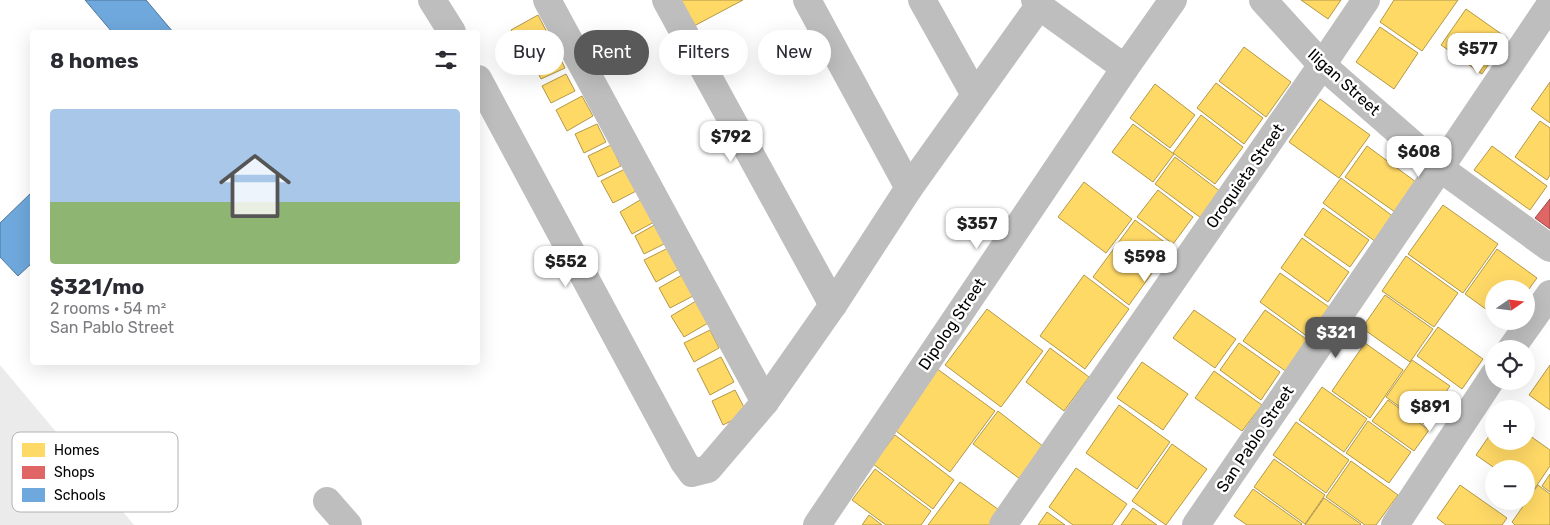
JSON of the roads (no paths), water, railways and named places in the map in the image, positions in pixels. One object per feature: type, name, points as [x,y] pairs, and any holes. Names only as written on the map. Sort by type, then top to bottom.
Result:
[{"type":"street","points":[[432,0],[451,30]]},
{"type":"street","points":[[548,0],[765,402]]},
{"type":"street","points":[[666,0],[833,305]]},
{"type":"street","points":[[807,0],[909,188]]},
{"type":"street","points":[[922,0],[975,95]]},
{"type":"street","name":"Dipolog Street","points":[[817,525],[1125,68],[1173,0]]},
{"type":"street","name":"Iligan Street","points":[[1263,0],[1322,65],[1440,168],[1550,248]]},
{"type":"street","name":"Oroquieta Street","points":[[1003,525],[1366,0]]},
{"type":"street","points":[[480,83],[684,462],[692,473],[708,469],[765,402],[833,305],[909,188],[1037,3],[1125,68]]},
{"type":"street","name":"San Pablo Street","points":[[1196,525],[1550,5]]},
{"type":"street","points":[[1517,340],[1550,294]]},
{"type":"street","points":[[1395,525],[1485,389]]},
{"type":"street","points":[[327,501],[348,525]]}]
